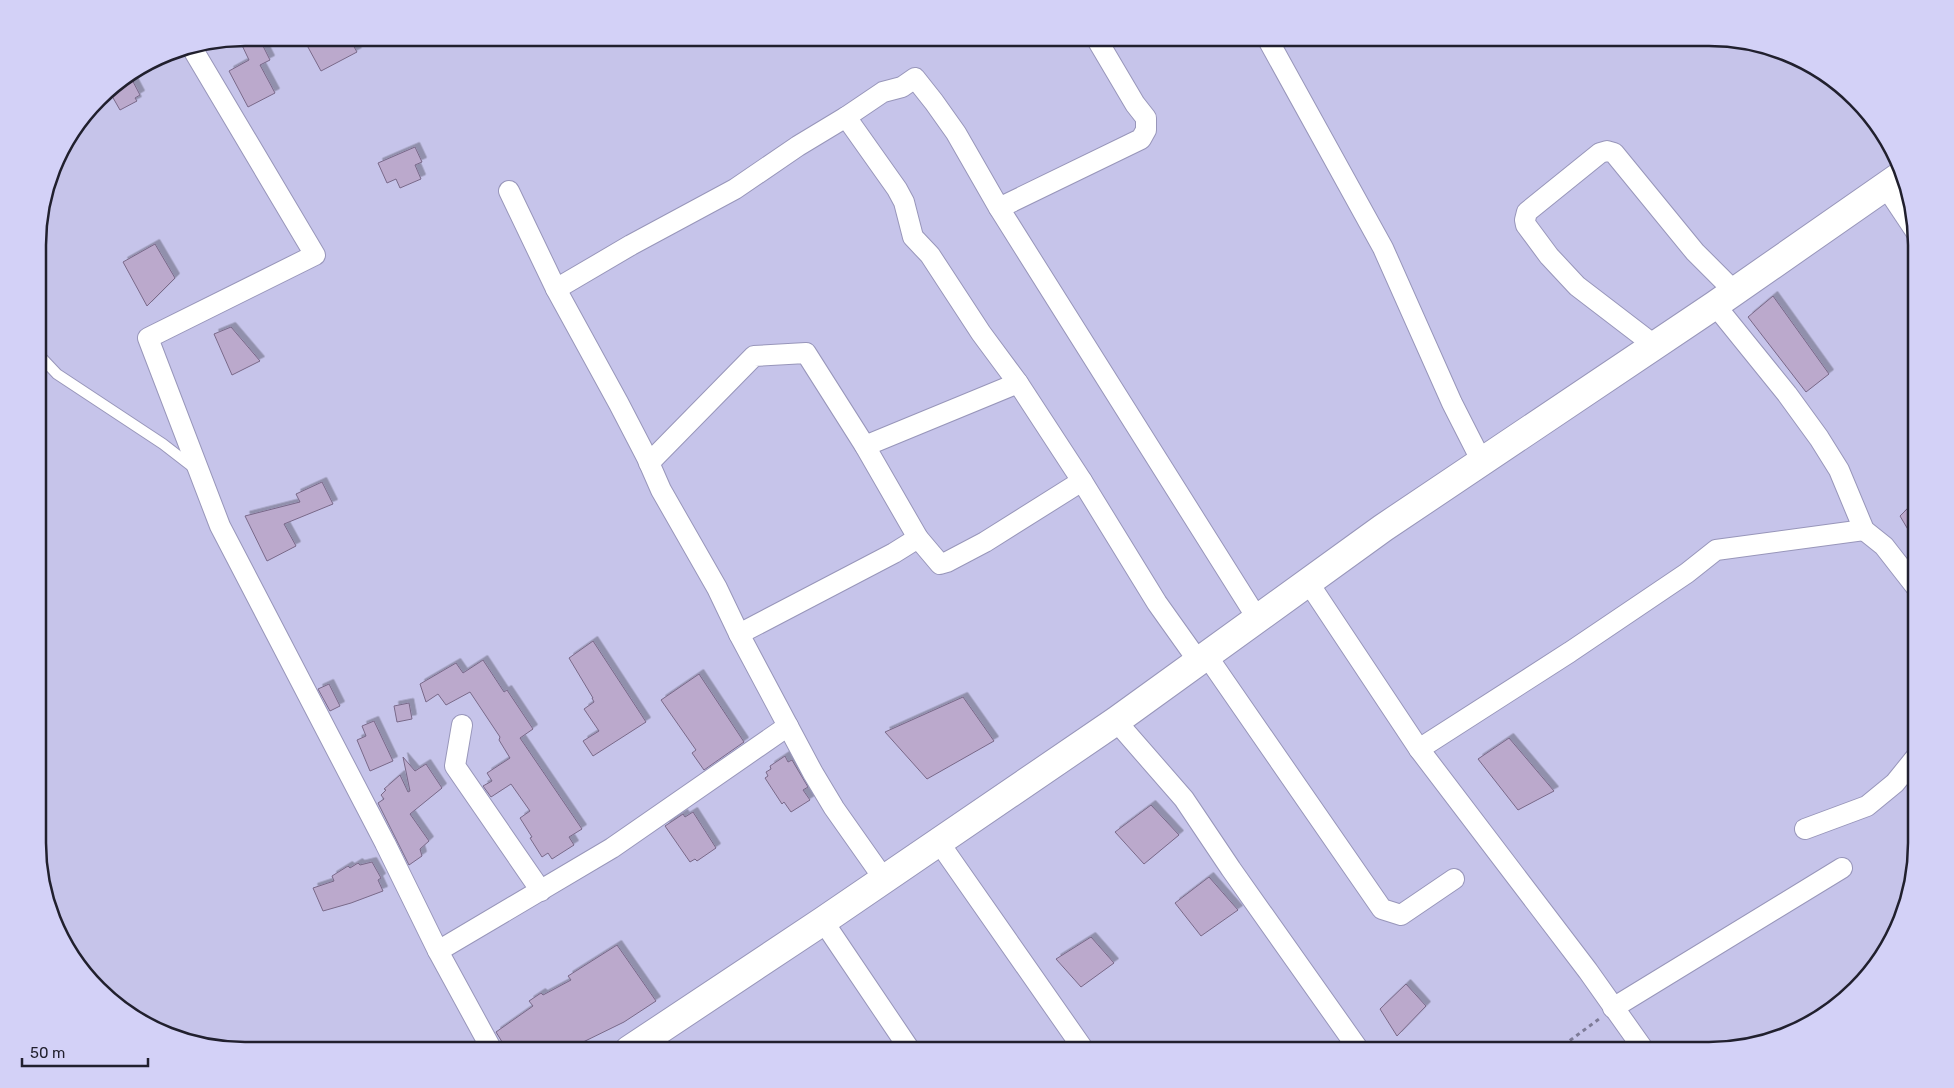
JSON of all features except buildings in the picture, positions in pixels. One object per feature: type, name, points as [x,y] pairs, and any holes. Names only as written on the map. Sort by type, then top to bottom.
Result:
[{"type":"main road","points":[[641,1042],[823,921],[1116,721],[1383,528],[1895,180]]},
{"type":"street","points":[[999,208],[1141,138],[1146,130],[1146,118],[1135,104],[1101,46]]},
{"type":"street","points":[[1271,46],[1383,248],[1452,403],[1482,462]]},
{"type":"street","points":[[195,53],[315,256],[148,338],[220,526],[385,843],[438,951],[488,1042]]},
{"type":"street","points":[[556,289],[735,189],[790,151],[883,92],[902,87],[914,78],[956,133],[999,208],[1257,618]]},
{"type":"street","points":[[846,117],[904,202],[913,237],[930,255],[980,333],[1018,384],[1082,480],[1158,603],[1203,659],[1382,909],[1401,915],[1454,879]]},
{"type":"street","points":[[1654,345],[1577,286],[1526,225],[1527,212],[1600,153],[1607,151],[1614,153],[1695,252],[1787,394],[1819,438],[1839,470],[1864,530],[1884,546],[1908,577]]},
{"type":"street","points":[[1895,180],[1901,196]]},
{"type":"street","points":[[509,191],[556,289],[649,463],[661,490],[717,588],[788,726],[834,808],[884,879]]},
{"type":"street","points":[[649,463],[754,356],[806,353],[865,446],[918,538],[940,564],[944,564],[985,542],[1082,480]]},
{"type":"street","points":[[865,446],[1018,384]]},
{"type":"street","points":[[1418,749],[1687,574],[1716,550],[1864,530]]},
{"type":"street","points":[[739,634],[894,553],[918,538]]},
{"type":"street","points":[[1308,582],[1418,749],[1588,971],[1638,1042]]},
{"type":"street","points":[[1116,721],[1184,799],[1353,1042]]},
{"type":"street","points":[[462,725],[455,766],[541,891]]},
{"type":"street","points":[[438,951],[612,848],[788,726]]},
{"type":"street","points":[[1805,829],[1867,806],[1895,783],[1908,767]]},
{"type":"street","points":[[938,841],[1078,1042]]},
{"type":"street","points":[[1613,1008],[1842,868]]},
{"type":"street","points":[[823,921],[905,1042]]},
{"type":"lane","points":[[46,362],[57,374],[163,444],[199,472]]},
{"type":"path","points":[[1567,1042],[1613,1008]]}]
